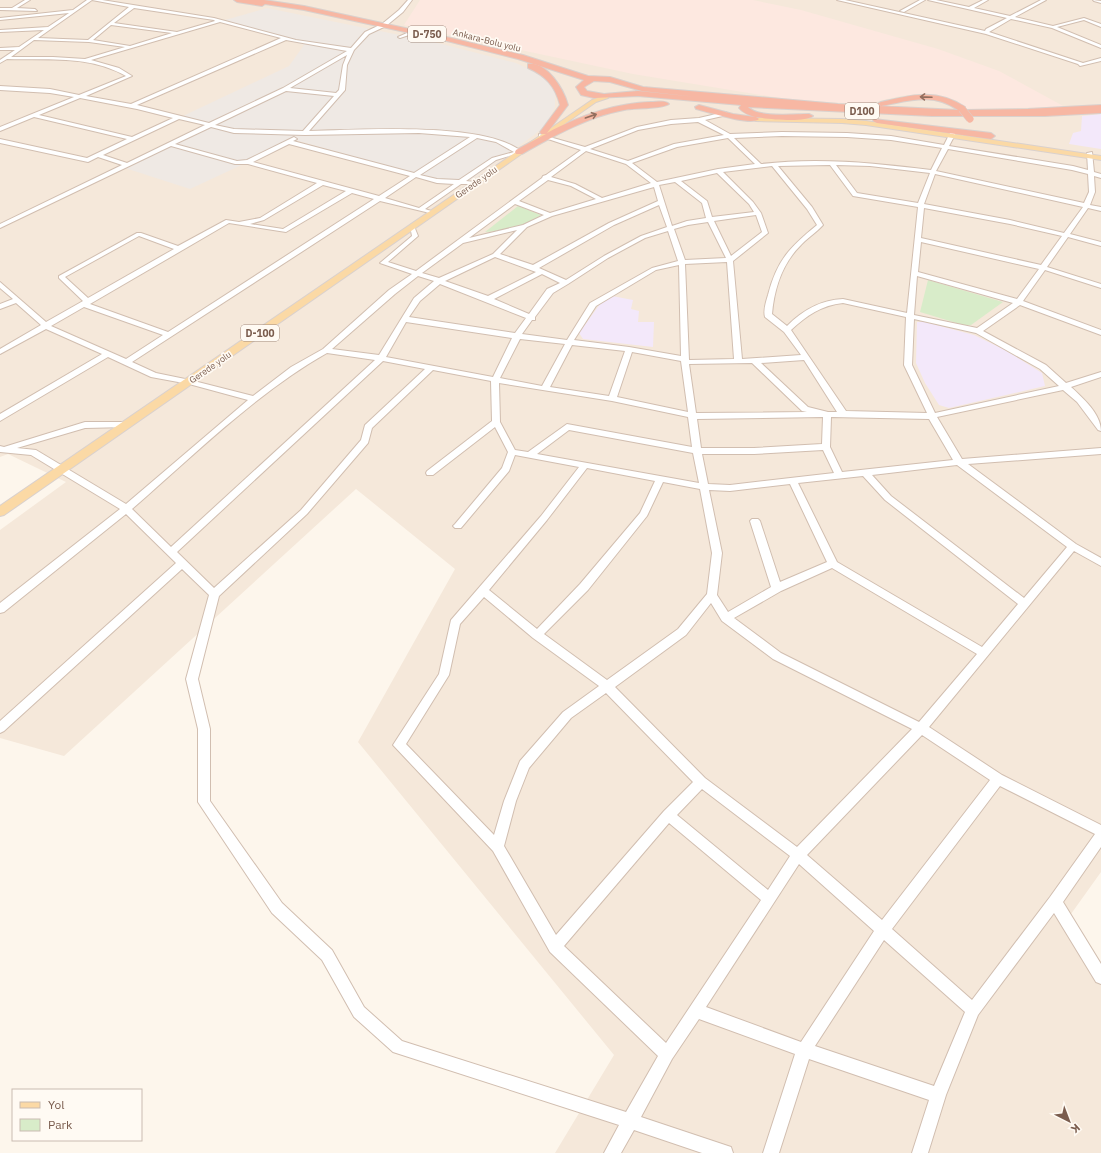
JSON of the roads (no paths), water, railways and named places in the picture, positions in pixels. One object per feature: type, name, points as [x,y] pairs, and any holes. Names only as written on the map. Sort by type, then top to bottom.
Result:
[{"type":"highway","name":"Ankara-Bolu yolu","points":[[237,0],[381,26],[404,35],[519,61],[582,84]]},
{"type":"highway","name":"Ankara-Bolu yolu","points":[[252,0],[304,8],[520,57],[587,78],[599,79]]},
{"type":"highway","points":[[519,61],[542,71],[553,80],[561,92],[564,105],[544,135]]},
{"type":"highway","name":"D100","points":[[582,84],[599,79],[613,80],[627,86],[642,89],[769,102],[881,110],[957,112],[1042,111],[1101,107]]},
{"type":"highway","points":[[582,84],[581,90],[584,93],[593,96],[606,97]]},
{"type":"highway","points":[[624,94],[627,91],[627,86]]},
{"type":"highway","name":"D100","points":[[606,97],[639,93],[880,113],[959,115],[1043,114],[1101,111]]},
{"type":"highway","points":[[769,102],[784,101],[865,106],[913,96],[925,96],[943,99],[957,104],[990,136]]},
{"type":"highway","points":[[711,100],[724,104],[731,107],[735,111],[758,120]]},
{"type":"highway","points":[[755,103],[745,105],[743,108],[746,112],[756,115],[843,117],[952,134],[990,136]]},
{"type":"highway","points":[[519,152],[544,135],[567,125],[591,116],[625,107],[644,104],[677,104],[704,107],[725,114],[758,120]]},
{"type":"main road","points":[[544,135],[584,98],[584,93]]},
{"type":"main road","name":"D100","points":[[544,135],[594,101],[606,97]]},
{"type":"main road","points":[[758,120],[842,121],[952,134],[1091,154],[1101,154]]},
{"type":"main road","points":[[990,136],[1091,154],[1101,158]]},
{"type":"main road","name":"Gerede yolu","points":[[0,512],[190,382],[519,152]]},
{"type":"street","points":[[0,18],[28,0]]},
{"type":"street","points":[[0,62],[90,0]]},
{"type":"street","points":[[94,0],[220,20],[286,38],[352,50]]},
{"type":"street","points":[[169,144],[237,163],[248,162],[289,142],[304,133],[342,90],[345,65],[352,50],[367,33],[381,26],[402,11],[410,0]]},
{"type":"street","points":[[839,0],[987,32],[1011,17],[1044,0]]},
{"type":"street","points":[[855,0],[987,32],[1096,67]]},
{"type":"street","points":[[902,11],[923,0]]},
{"type":"street","points":[[930,0],[1053,27],[1101,47]]},
{"type":"street","points":[[970,8],[986,0]]},
{"type":"street","points":[[1095,0],[1101,2]]},
{"type":"street","points":[[89,41],[133,6]]},
{"type":"street","points":[[0,8],[75,11]]},
{"type":"street","points":[[0,18],[75,11]]},
{"type":"street","points":[[1053,27],[1084,19],[1101,26]]},
{"type":"street","points":[[86,60],[220,20]]},
{"type":"street","points":[[110,24],[179,32]]},
{"type":"street","points":[[0,31],[50,28]]},
{"type":"street","points":[[131,106],[286,38]]},
{"type":"street","points":[[34,39],[89,41],[132,46]]},
{"type":"street","points":[[0,49],[21,48]]},
{"type":"street","points":[[0,226],[285,89],[352,50]]},
{"type":"street","points":[[0,129],[130,76],[121,69],[86,60],[6,58]]},
{"type":"street","points":[[1083,64],[1101,59]]},
{"type":"street","points":[[0,88],[50,90],[131,106],[234,131],[304,133],[419,131],[476,136],[498,141],[519,152]]},
{"type":"street","points":[[285,89],[337,95]]},
{"type":"street","points":[[0,609],[126,510],[254,399],[294,369],[326,351],[392,292],[461,242],[545,177],[586,149],[637,129],[671,122],[699,120],[725,114]]},
{"type":"street","points":[[33,116],[133,139]]},
{"type":"street","points":[[0,141],[88,160],[179,117]]},
{"type":"street","points":[[699,120],[712,125],[731,136],[760,166]]},
{"type":"street","points":[[628,164],[676,146],[731,136],[782,134],[847,135],[891,138],[1073,168],[1101,176]]},
{"type":"street","points":[[952,134],[933,172],[921,205],[910,316],[908,365],[932,416],[958,462],[1073,546],[1101,562]]},
{"type":"street","points":[[497,847],[510,801],[524,765],[567,715],[682,632],[712,595],[717,553],[697,451],[694,416],[685,360],[682,262],[656,184],[628,164],[544,135]]},
{"type":"street","points":[[127,362],[476,136]]},
{"type":"street","points":[[289,142],[437,181],[473,183]]},
{"type":"street","points":[[420,210],[494,159],[519,152]]},
{"type":"street","points":[[978,331],[1020,302],[1045,268],[1087,205],[1092,192],[1091,154]]},
{"type":"street","points":[[97,156],[127,165]]},
{"type":"street","points":[[248,162],[432,213]]},
{"type":"street","points":[[832,163],[855,195],[921,205],[1067,234],[1101,244]]},
{"type":"street","points":[[773,164],[810,208],[820,225],[793,249],[781,269],[768,305],[768,314],[787,330],[843,414]]},
{"type":"street","points":[[461,242],[525,226],[550,216],[656,184],[718,171],[773,164],[870,164],[933,172],[1101,209]]},
{"type":"street","points":[[545,389],[570,341],[593,304],[654,269],[682,262],[730,260],[765,233],[758,213],[751,203],[718,171]]},
{"type":"street","points":[[545,177],[573,185],[602,200]]},
{"type":"street","points":[[676,180],[705,202],[710,220],[730,260],[738,361]]},
{"type":"street","points":[[239,224],[262,219],[322,183]]},
{"type":"street","points":[[0,352],[228,221],[284,231],[350,191]]},
{"type":"street","points":[[514,201],[550,216]]},
{"type":"street","points":[[534,268],[579,241],[647,207],[661,202]]},
{"type":"street","points":[[458,526],[506,468],[512,452],[496,422],[495,380],[517,336],[532,318],[550,291],[643,237],[670,228],[758,213]]},
{"type":"street","points":[[170,553],[314,422],[381,358],[417,300],[439,281],[495,256],[525,226]]},
{"type":"street","points":[[412,227],[415,236],[383,264],[418,273],[490,298],[532,318]]},
{"type":"street","points":[[169,335],[86,303],[61,277],[139,234],[179,249]]},
{"type":"street","points":[[918,239],[1045,268],[1101,286]]},
{"type":"street","points":[[495,256],[534,268],[566,283]]},
{"type":"street","points":[[490,298],[541,272]]},
{"type":"street","points":[[914,273],[1020,302],[1101,333]]},
{"type":"street","points":[[0,284],[46,326],[154,375],[190,382],[254,399]]},
{"type":"street","points":[[0,307],[17,300]]},
{"type":"street","points":[[787,330],[801,316],[832,301],[843,301],[978,331],[1043,367],[1080,400],[1101,428]]},
{"type":"street","points":[[404,319],[517,336],[629,349],[685,360],[754,361],[806,357]]},
{"type":"street","points":[[612,399],[629,349]]},
{"type":"street","points":[[326,351],[381,358],[432,367],[545,389],[612,399],[694,416],[827,414],[932,416],[1064,387],[1101,374]]},
{"type":"street","points":[[0,418],[108,354]]},
{"type":"street","points":[[754,361],[805,409],[827,414]]},
{"type":"street","points":[[432,367],[368,428],[365,441],[304,512],[214,594],[192,679],[204,729],[204,802],[277,908],[327,955],[359,1012],[398,1047],[631,1121],[726,1153]]},
{"type":"street","points":[[827,414],[826,447],[839,475]]},
{"type":"street","points":[[430,473],[496,422]]},
{"type":"street","points":[[0,450],[85,425],[127,424]]},
{"type":"street","points":[[530,455],[567,427],[697,451],[754,452],[826,447]]},
{"type":"street","points":[[0,450],[33,452],[63,469],[126,510],[214,594]]},
{"type":"street","points":[[512,452],[705,487],[730,488],[958,462],[1101,451]]},
{"type":"street","points":[[585,465],[544,518],[455,623],[444,675],[399,746],[497,847],[554,947],[667,1054]]},
{"type":"street","points":[[865,472],[888,498],[1025,604]]},
{"type":"street","points":[[537,634],[584,587],[644,514],[660,479]]},
{"type":"street","points":[[793,482],[833,564],[984,653]]},
{"type":"street","points":[[755,521],[777,588]]},
{"type":"street","points":[[612,1153],[667,1054],[798,855],[922,728],[1073,546]]},
{"type":"street","points":[[0,728],[182,564]]},
{"type":"street","points":[[726,618],[777,588],[833,564]]},
{"type":"street","points":[[483,591],[537,634],[607,686],[702,782],[798,855],[973,1010]]},
{"type":"street","points":[[712,595],[726,618],[777,656],[922,728],[998,779],[1101,831]]},
{"type":"street","points":[[771,1153],[804,1050],[883,930],[998,779]]},
{"type":"street","points":[[554,947],[668,816],[702,782]]},
{"type":"street","points":[[668,816],[769,899]]},
{"type":"street","points":[[920,1153],[938,1095],[973,1010],[1055,902],[1101,836]]},
{"type":"street","points":[[1055,902],[1101,977]]},
{"type":"street","points":[[695,1010],[804,1050],[938,1095]]}]
